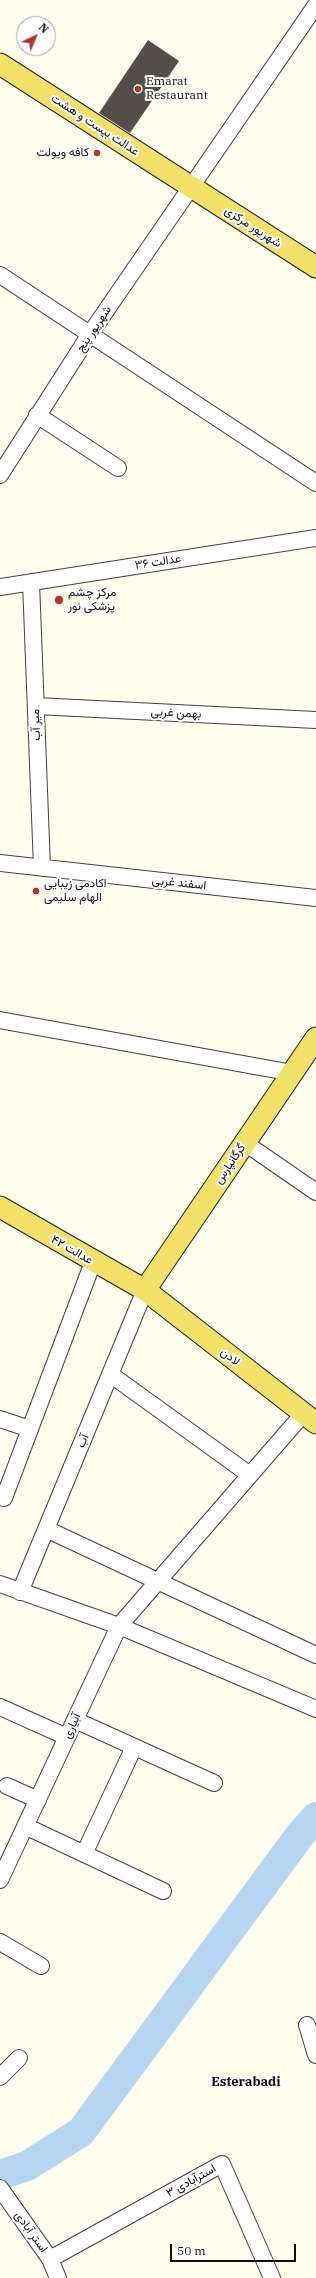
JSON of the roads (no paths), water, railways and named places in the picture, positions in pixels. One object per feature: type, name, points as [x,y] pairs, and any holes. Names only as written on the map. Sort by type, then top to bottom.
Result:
[{"type":"main road","name":"عدالت بیست و هشت","points":[[0,64],[190,186]]},
{"type":"main road","name":"شهریور مرکزی","points":[[190,186],[316,267]]},
{"type":"main road","name":"گرگانپارس","points":[[145,1290],[293,1073],[312,1051]]},
{"type":"main road","name":"عدالت ۴۲","points":[[0,1207],[93,1262],[145,1290]]},
{"type":"main road","name":"لادن","points":[[145,1290],[310,1418]]},
{"type":"street","name":"شهریور پنج","points":[[2,467],[190,186],[316,5]]},
{"type":"street","points":[[0,275],[316,483]]},
{"type":"street","points":[[37,415],[118,468]]},
{"type":"street","name":"عدالت ۳۶","points":[[0,587],[316,538]]},
{"type":"street","name":"میر آب","points":[[31,582],[42,868]]},
{"type":"street","name":"بهمن غربی","points":[[36,706],[316,720]]},
{"type":"street","name":"اسفند غربی","points":[[0,863],[316,898]]},
{"type":"street","points":[[0,1020],[293,1073]]},
{"type":"street","points":[[245,1144],[316,1192]]},
{"type":"street","points":[[0,1496],[4,1498],[93,1262]]},
{"type":"street","name":"آب","points":[[20,1592],[145,1290]]},
{"type":"street","points":[[110,1374],[250,1475]]},
{"type":"street","name":"آبیاری","points":[[0,1880],[119,1626],[250,1475],[310,1418]]},
{"type":"street","points":[[0,1419],[30,1429]]},
{"type":"street","points":[[46,1529],[316,1655]]},
{"type":"street","points":[[0,1584],[119,1626],[316,1709]]},
{"type":"street","points":[[0,1707],[67,1737]]},
{"type":"street","points":[[75,1720],[214,1783]]},
{"type":"street","points":[[84,1854],[134,1747]]},
{"type":"street","points":[[7,1786],[38,1800]]},
{"type":"street","points":[[25,1826],[163,1891]]},
{"type":"street","points":[[0,1942],[41,1966]]},
{"type":"street","points":[[306,2025],[316,2055]]},
{"type":"street","points":[[0,2077],[19,2058]]},
{"type":"street","name":"استرآبادی ۳","points":[[50,2259],[222,2164],[272,2278]]},
{"type":"street","name":"استر آبادی","points":[[2,2195],[50,2259],[58,2278]]},
{"type":"waterway","points":[[0,2175],[27,2166],[81,2132],[300,1835],[316,1817]]},
{"type":"place","name":"Emarat Restaurant","points":[[138,89]]},
{"type":"place","name":"کافه ویولت","points":[[97,153]]},
{"type":"place","name":"مرکز چشم پزشکی نور","points":[[59,600]]},
{"type":"place","name":"اکادمی زیبایی الهام سلیمی","points":[[36,891]]},
{"type":"district","name":"Esterabadi","points":[[246,2082]]}]
